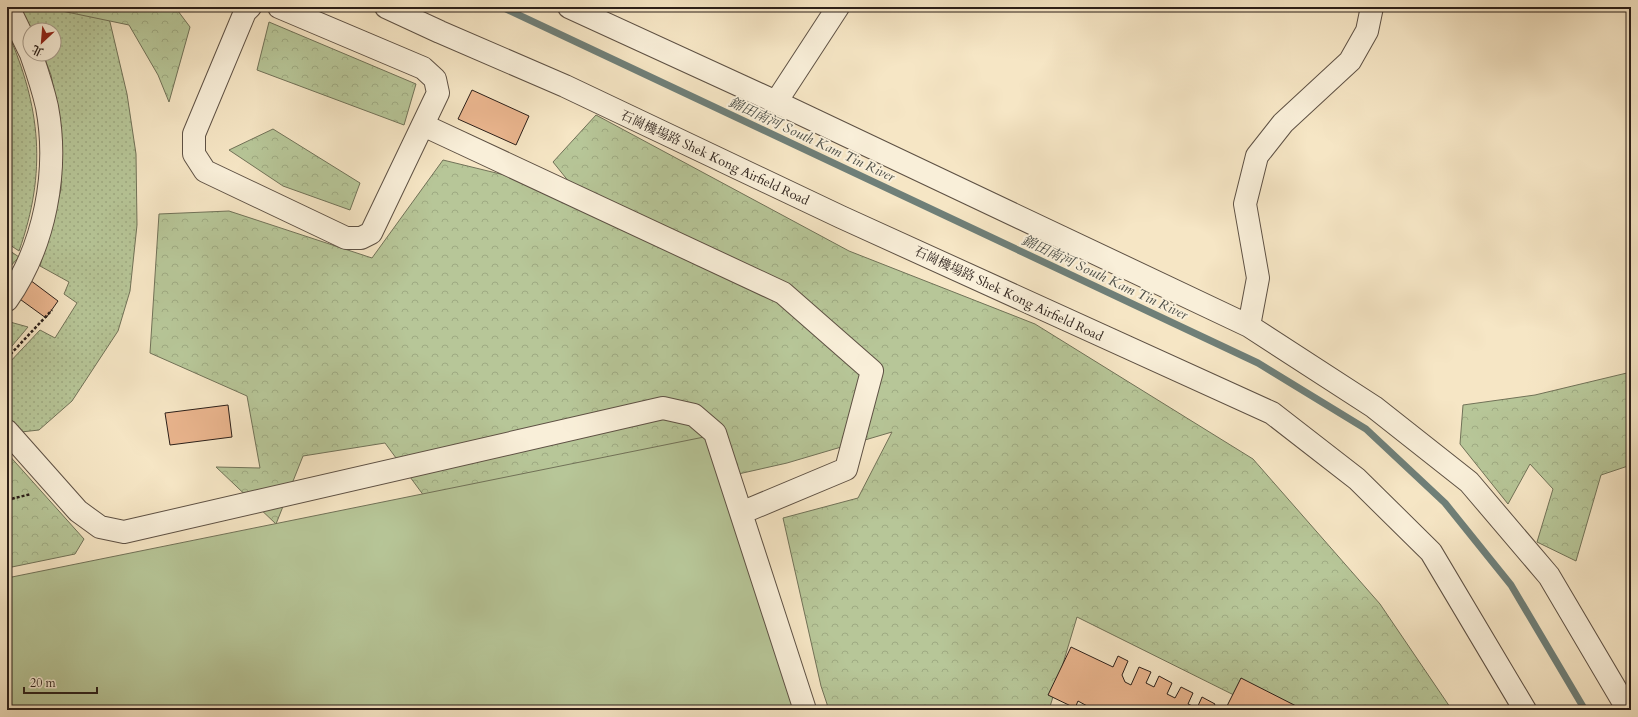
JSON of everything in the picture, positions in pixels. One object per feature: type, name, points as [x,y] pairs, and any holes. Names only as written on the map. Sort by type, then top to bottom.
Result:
[{"type":"street","points":[[250,7],[245,12],[194,134],[194,154],[205,171],[346,238],[361,238],[371,233],[438,94],[434,79],[423,68],[279,7]]},
{"type":"street","name":"石崗機場路 Shek Kong Airfield Road","points":[[386,7],[565,86],[841,216],[1272,413],[1357,479],[1431,552],[1525,710]]},
{"type":"street","points":[[569,7],[776,102],[1249,326],[1374,407],[1469,482],[1549,576],[1628,710]]},
{"type":"street","points":[[776,102],[838,7]]},
{"type":"street","points":[[1249,326],[1258,278],[1245,204],[1257,156],[1283,123],[1350,61],[1367,32],[1372,7]]},
{"type":"street","points":[[7,8],[22,36]]},
{"type":"street","points":[[7,300],[27,264],[39,235],[46,203],[50,172],[51,140],[47,107],[39,76],[34,62]]},
{"type":"street","points":[[423,125],[783,294],[872,371],[846,469],[741,513]]},
{"type":"street","points":[[7,431],[78,511],[100,527],[124,532],[663,408],[694,415],[716,433],[805,710]]},
{"type":"path","points":[[7,358],[52,310]]},
{"type":"green space","points":[[15,7],[100,7],[110,22],[127,94],[136,154],[137,225],[130,291],[118,331],[72,401],[39,430],[21,432],[7,415],[7,365],[40,330],[55,338],[77,303],[64,294],[69,282],[40,266],[61,189],[61,126],[51,75],[46,62],[62,62],[62,22],[27,22]]},
{"type":"green space","points":[[61,7],[175,7],[190,27],[169,102],[158,75],[129,25],[62,11]]},
{"type":"green space","points":[[269,22],[416,84],[404,125],[257,70]]},
{"type":"green space","points":[[7,31],[27,86],[33,113],[36,140],[34,194],[28,222],[19,251],[7,243]]},
{"type":"green space","points":[[596,115],[849,251],[1035,324],[1253,459],[1380,604],[1452,710],[1264,710],[1077,617],[1049,710],[829,710],[821,686],[783,518],[858,498],[892,432],[787,463],[455,538],[385,443],[303,456],[276,524],[216,467],[260,468],[247,396],[150,353],[159,214],[229,211],[372,258],[443,160],[578,193],[553,162]]},
{"type":"green space","points":[[273,129],[360,183],[350,210],[283,186],[229,150]]},
{"type":"green space","points":[[7,249],[19,257],[7,270]]},
{"type":"green space","points":[[10,322],[28,327],[7,352],[7,323]]},
{"type":"green space","points":[[1631,372],[1631,465],[1601,475],[1576,561],[1537,542],[1553,489],[1530,464],[1508,504],[1460,444],[1463,405],[1535,395]]},
{"type":"green space","points":[[709,436],[794,710],[7,710],[7,578]]},
{"type":"green space","points":[[7,453],[84,539],[75,554],[7,568]]},
{"type":"building","points":[[472,90],[529,116],[516,145],[458,119]]},
{"type":"building","points":[[30,280],[58,301],[46,318],[17,297]]},
{"type":"building","points":[[228,405],[232,437],[170,445],[165,413]]},
{"type":"building","points":[[1071,647],[1113,667],[1118,656],[1128,661],[1122,675],[1125,682],[1131,685],[1139,667],[1151,672],[1146,683],[1154,687],[1159,676],[1172,683],[1167,694],[1175,698],[1181,687],[1193,693],[1188,704],[1197,708],[1202,697],[1215,704],[1212,710],[1087,710],[1089,707],[1078,701],[1075,708],[1048,695]]},
{"type":"building","points":[[1241,678],[1304,710],[1225,710]]},
{"type":"waterway","name":"錦田南河 South Kam Tin River","points":[[502,7],[1258,363],[1366,429],[1445,503],[1511,585],[1585,710]]}]
